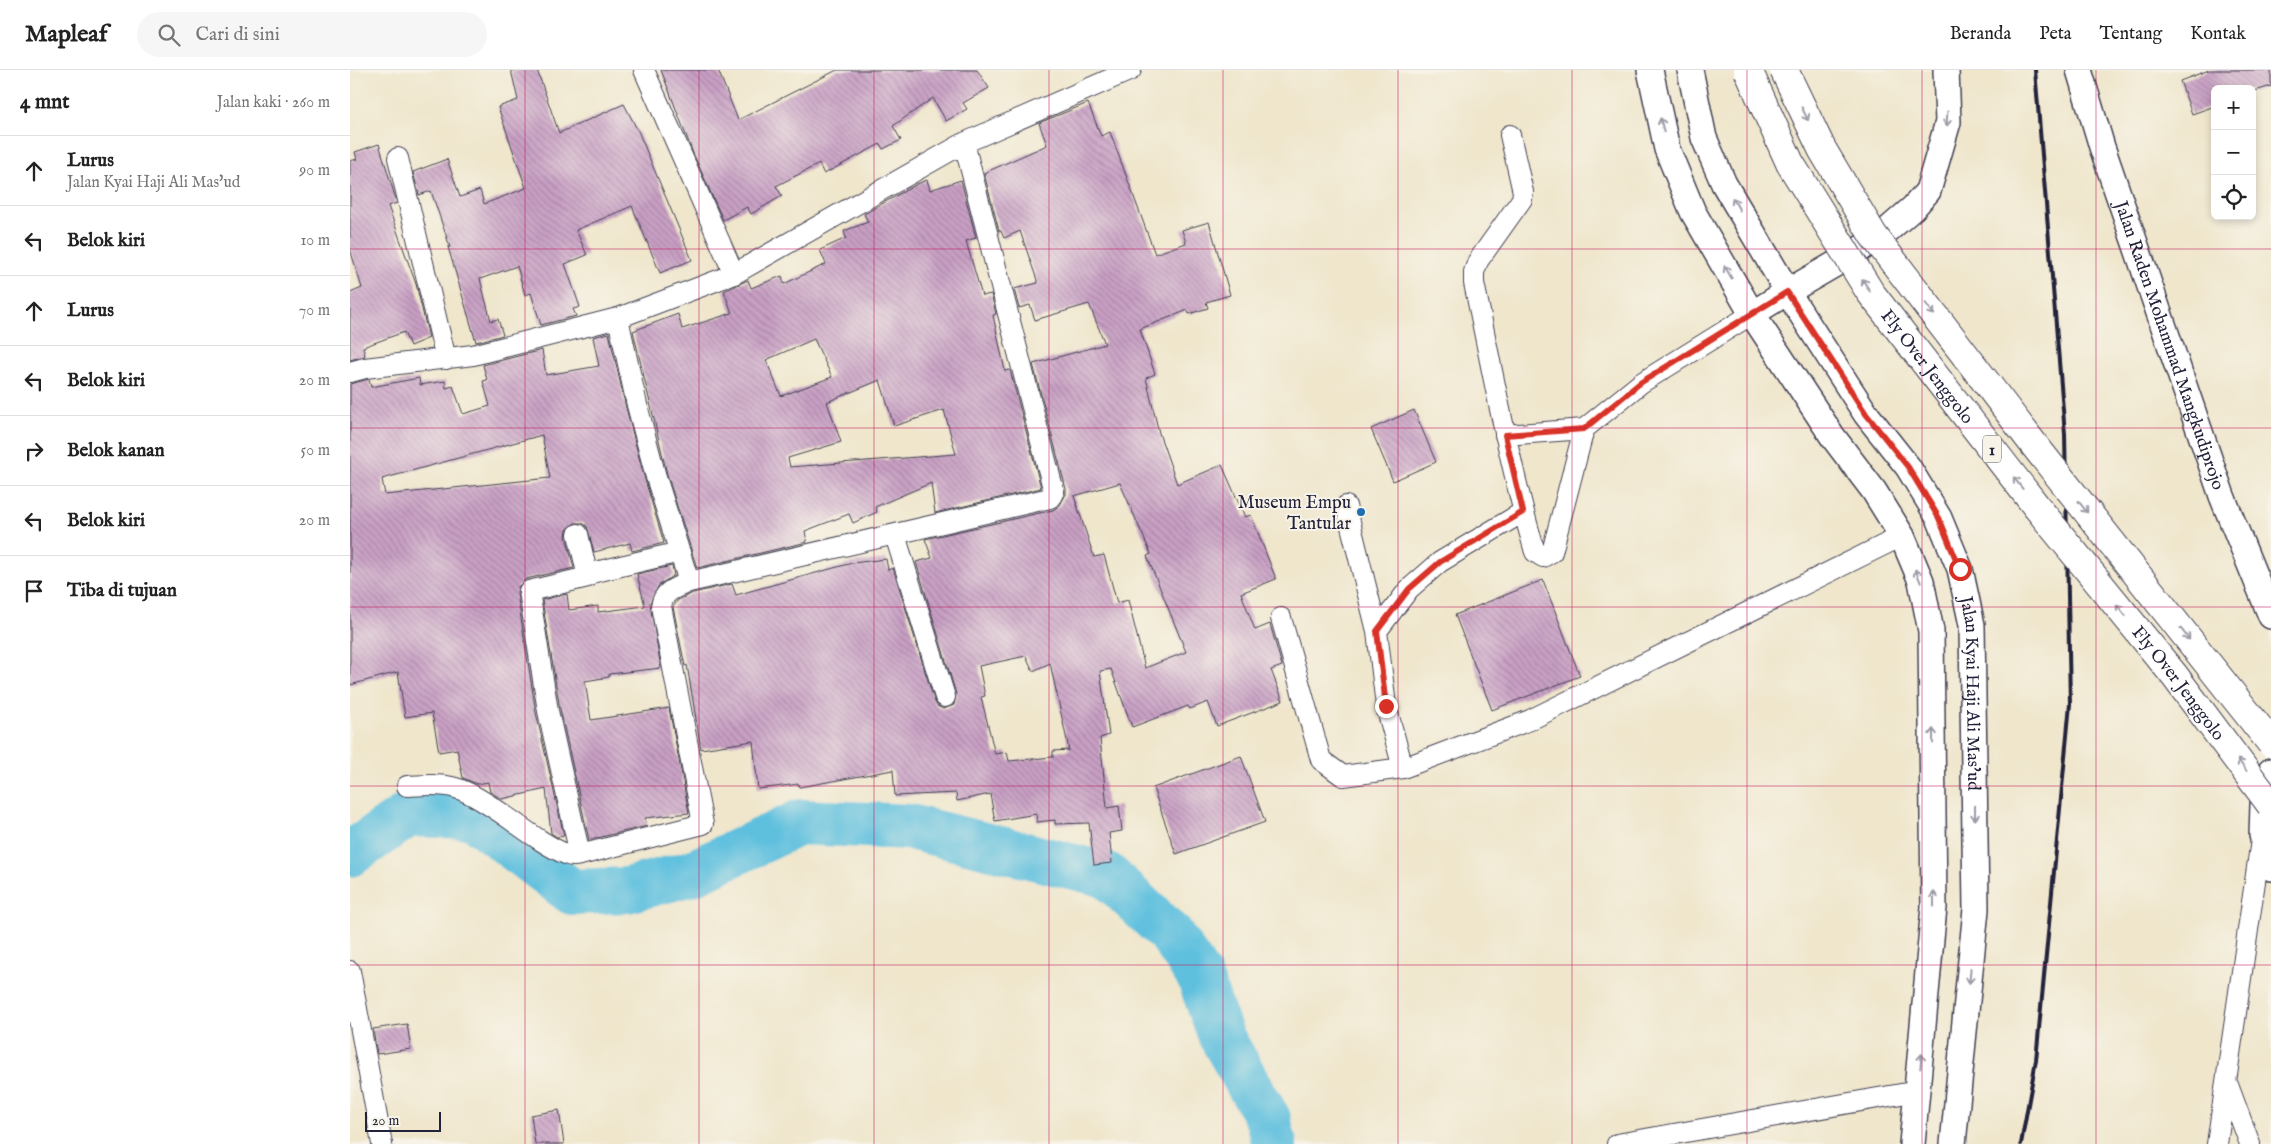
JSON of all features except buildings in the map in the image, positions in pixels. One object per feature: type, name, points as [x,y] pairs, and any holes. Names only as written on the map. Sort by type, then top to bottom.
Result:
[{"type":"highway","name":"Fly Over Jenggolo","points":[[1748,70],[1790,163],[1870,292],[2036,506],[2174,675],[2271,805]]},
{"type":"highway","name":"Fly Over Jenggolo","points":[[1784,70],[1822,149],[1873,235],[2035,446],[2271,744]]},
{"type":"street","points":[[644,70],[734,274]]},
{"type":"street","points":[[350,372],[365,368],[446,359],[618,318],[734,274],[964,143],[1131,70]]},
{"type":"street","points":[[1650,70],[1667,150],[1693,212],[1752,314]]},
{"type":"street","points":[[1690,70],[1704,138],[1710,154],[1724,184],[1787,292]]},
{"type":"street","points":[[1505,435],[1584,429],[1640,383],[1787,292],[1856,252],[1889,229],[1913,208],[1928,191],[1948,122],[1946,70]]},
{"type":"street","name":"Jalan Raden Mohammad Mangkudiprojo","points":[[2079,70],[2102,147],[2219,488],[2271,616]]},
{"type":"street","points":[[1510,135],[1523,192],[1522,199],[1478,261],[1474,272],[1505,435],[1523,512],[1535,552],[1543,558],[1552,552],[1584,429]]},
{"type":"street","points":[[407,786],[436,785],[462,790],[570,856],[702,824],[660,606],[662,598],[669,591],[689,582],[1050,498],[1054,492],[964,143]]},
{"type":"street","points":[[398,158],[446,359]]},
{"type":"street","name":"Jalan Kyai Haji Ali Mas'ud","points":[[1787,292],[1866,414],[1908,467],[1939,518],[1960,569],[1972,626],[1976,909],[1954,1144]]},
{"type":"street","name":"Jalan Kyai Haji Ali Mas'ud","points":[[1752,314],[1833,437],[1874,491],[1902,536],[1921,581],[1931,630],[1934,907],[1912,1144]]},
{"type":"street","points":[[618,318],[637,405],[656,477],[689,582]]},
{"type":"street","points":[[1346,506],[1377,631],[1386,706],[1403,768]]},
{"type":"street","points":[[1377,631],[1409,589],[1440,562],[1523,512]]},
{"type":"street","points":[[578,534],[588,578],[528,591],[548,711],[580,855]]},
{"type":"street","points":[[895,535],[945,697]]},
{"type":"street","points":[[1281,618],[1321,760],[1343,776],[1403,768],[1530,720],[1902,536]]},
{"type":"street","points":[[587,574],[680,552]]},
{"type":"street","points":[[2217,1144],[2228,1083],[2262,835],[2263,805],[2271,771]]},
{"type":"street","points":[[2262,835],[2271,868]]},
{"type":"street","points":[[350,972],[382,1144]]},
{"type":"street","points":[[2228,1083],[2250,1144]]},
{"type":"street","points":[[1617,1144],[1918,1090]]},
{"type":"waterway","points":[[350,854],[409,814],[472,816],[572,892],[627,890],[692,873],[801,822],[910,827],[1107,875],[1171,935],[1199,976],[1221,1036],[1268,1119],[1274,1144]]},
{"type":"railway","points":[[2021,1144],[2036,1060],[2070,704],[2065,434],[2035,70]]},
{"type":"place","name":"Museum Empu Tantular","points":[[1361,512]]},
{"type":"route","points":[[1386,706],[1377,631],[1409,589],[1440,562],[1523,512],[1505,435],[1584,429],[1640,383],[1787,292],[1866,414],[1908,467],[1939,518],[1960,569]]}]
